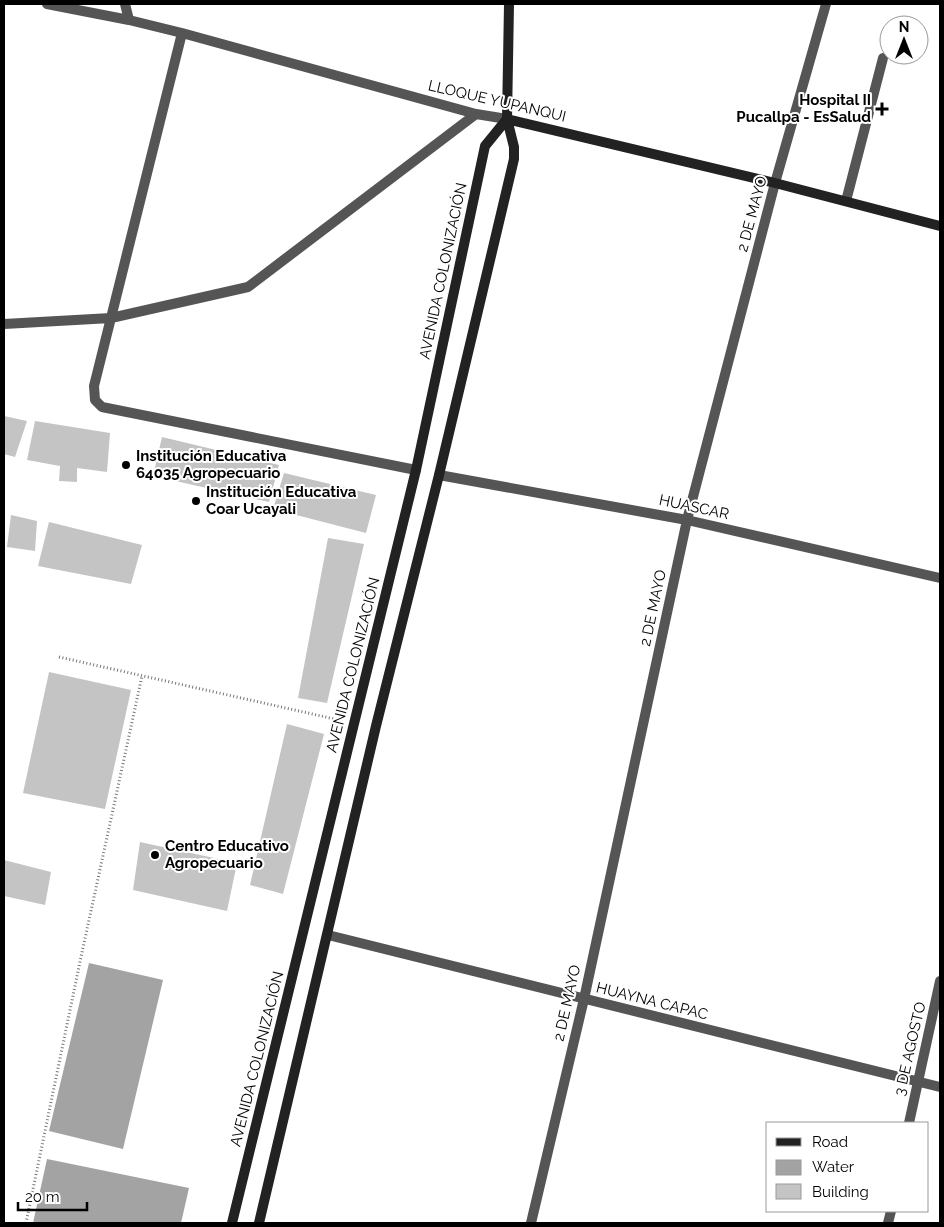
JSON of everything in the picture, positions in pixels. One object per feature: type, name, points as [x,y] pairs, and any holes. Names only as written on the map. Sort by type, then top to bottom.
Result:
[{"type":"street","name":"LLOQUE YUPANQUI","points":[[47,4],[129,20],[182,33],[476,114],[507,119],[775,183],[940,226]]},
{"type":"street","points":[[125,4],[129,20]]},
{"type":"street","points":[[259,1223],[376,726],[439,475],[514,159],[514,147],[507,119],[509,4]]},
{"type":"street","name":"2 DE MAYO","points":[[531,1223],[584,1000],[687,520],[775,183],[826,4]]},
{"type":"street","points":[[182,33],[94,386],[96,400],[102,407],[416,470]]},
{"type":"street","points":[[846,201],[881,65]]},
{"type":"street","points":[[4,324],[111,318],[248,288],[476,114]]},
{"type":"street","name":"AVENIDA COLONIZACIÓN","points":[[232,1223],[416,470],[485,146],[507,119]]},
{"type":"street","name":"HUASCAR","points":[[439,475],[687,520],[940,578]]},
{"type":"street","name":"HUAYNA CAPAC","points":[[328,935],[584,1000],[940,1086]]},
{"type":"street","name":"3 DE AGOSTO","points":[[909,1122],[940,981]]},
{"type":"path","points":[[59,657],[317,716],[355,721]]},
{"type":"path","points":[[26,1223],[142,676]]},
{"type":"water","points":[[89,963],[163,980],[123,1149],[49,1131]]},
{"type":"water","points":[[47,1159],[189,1188],[181,1223],[33,1223]]},
{"type":"building","points":[[4,416],[27,421],[15,457],[4,454]]},
{"type":"building","points":[[35,421],[110,433],[107,472],[77,468],[77,482],[59,481],[60,466],[27,460]]},
{"type":"building","points":[[162,437],[279,465],[269,502],[153,476]]},
{"type":"building","points":[[284,473],[376,495],[366,533],[273,509]]},
{"type":"building","points":[[11,515],[37,521],[35,551],[7,547]]},
{"type":"building","points":[[49,522],[142,545],[131,584],[38,566]]},
{"type":"building","points":[[328,538],[364,544],[327,703],[298,698]]},
{"type":"building","points":[[49,672],[131,690],[105,809],[23,793]]},
{"type":"building","points":[[287,724],[324,734],[283,894],[250,885]]},
{"type":"building","points":[[140,842],[237,863],[227,911],[133,890]]},
{"type":"building","points":[[4,860],[51,872],[45,905],[4,896]]},
{"type":"place","name":"Hospital II Pucallpa - EsSalud","points":[[882,109]]},
{"type":"place","name":"Institución Educativa 64035 Agropecuario","points":[[126,465]]},
{"type":"place","name":"Institución Educativa Coar Ucayali","points":[[196,501]]},
{"type":"place","name":"Centro Educativo Agropecuario","points":[[155,855]]}]
